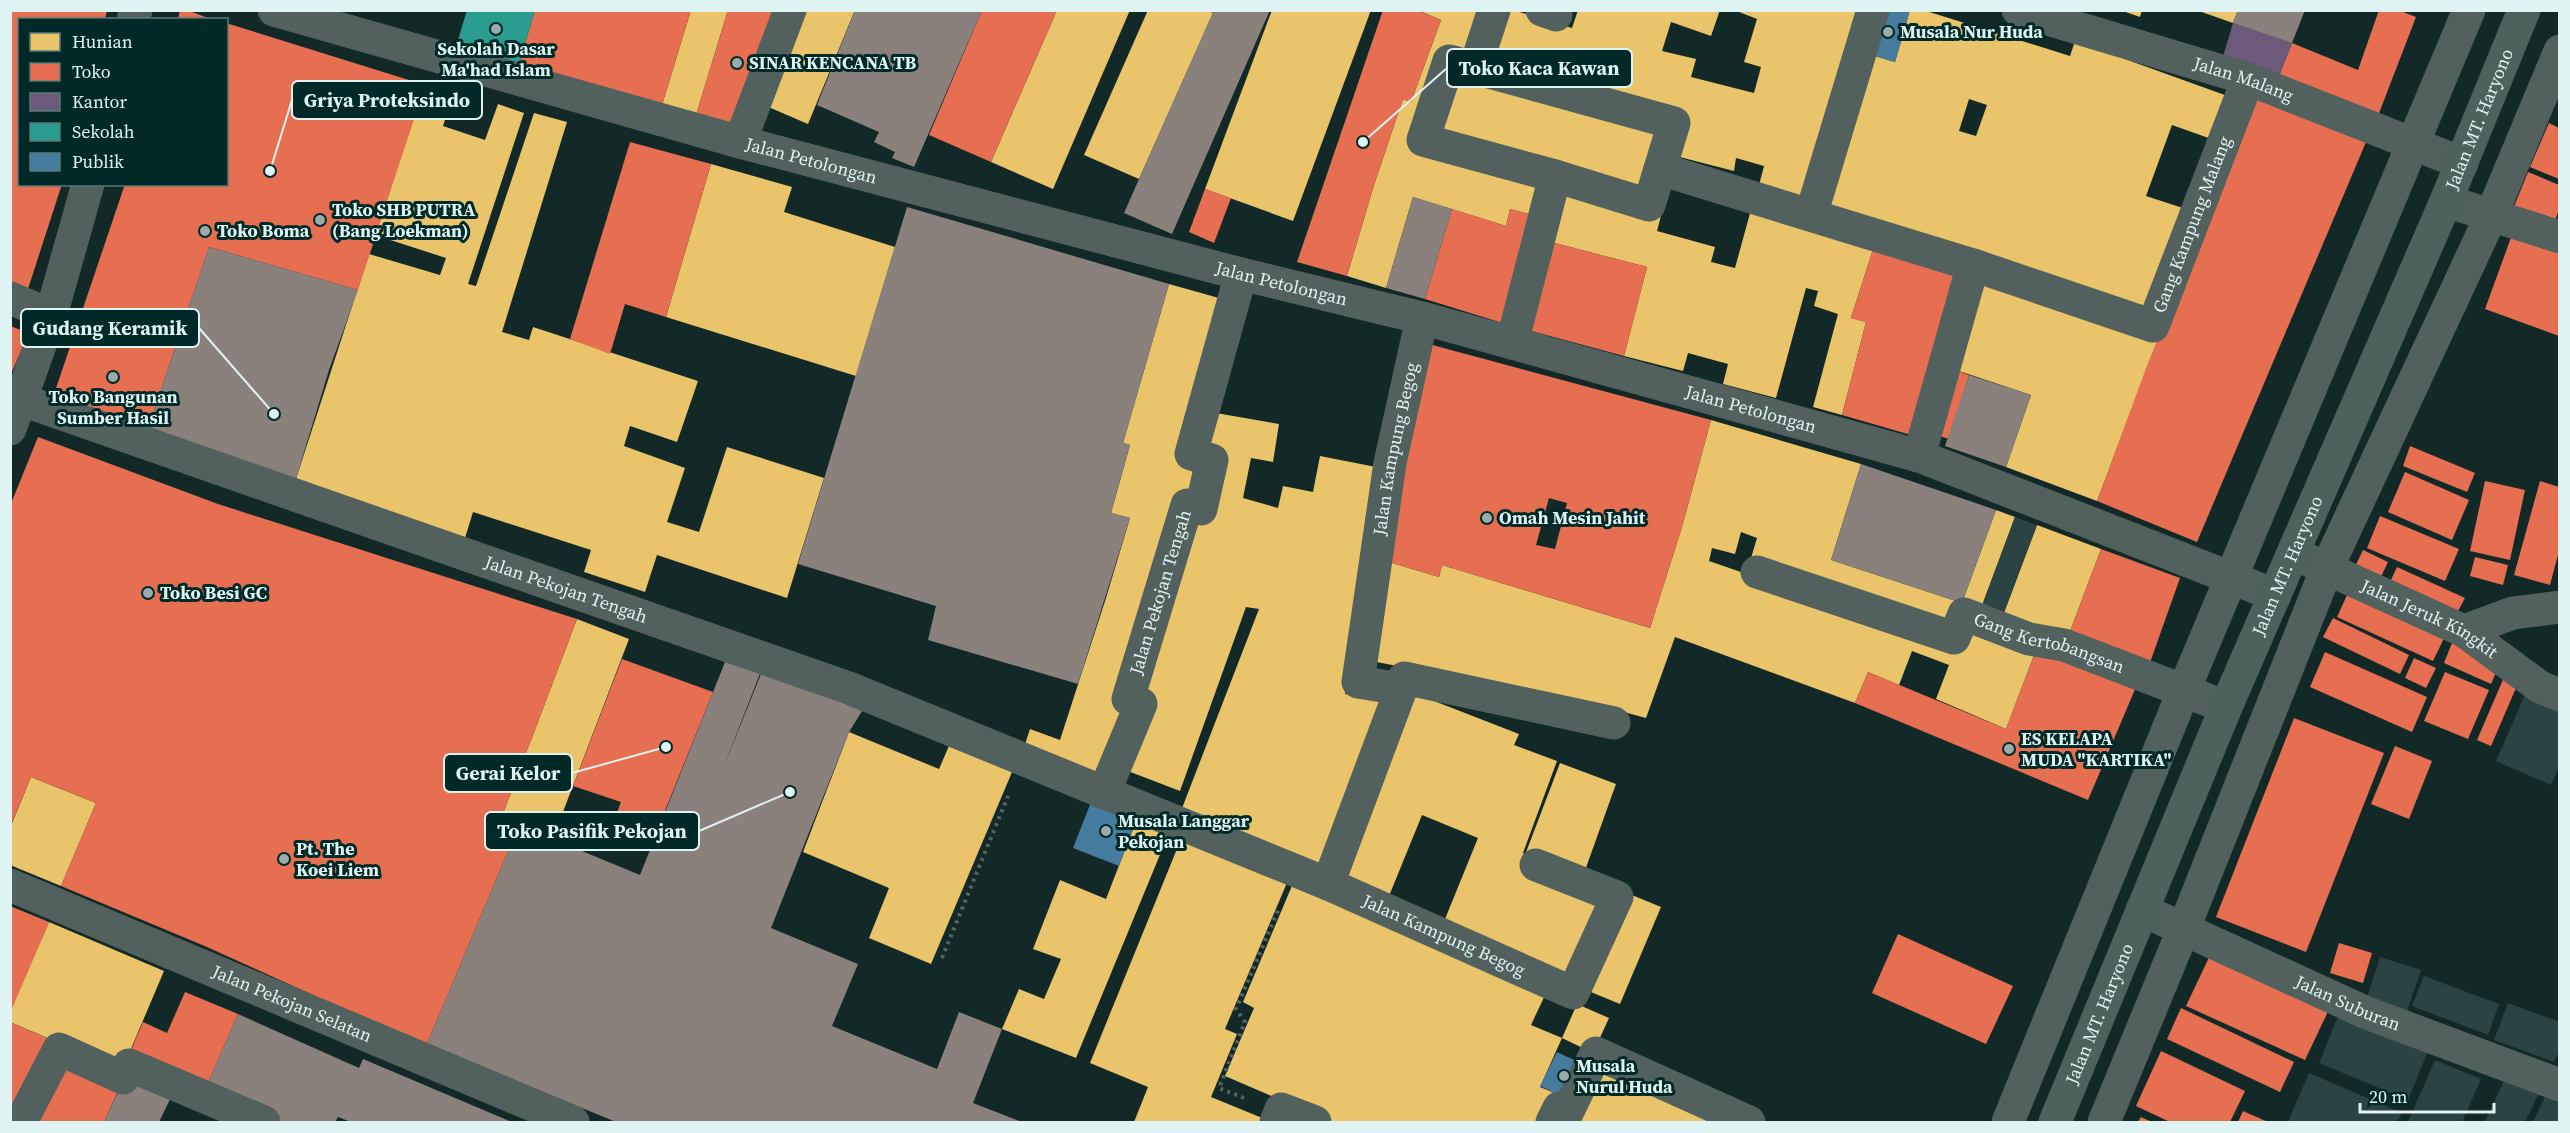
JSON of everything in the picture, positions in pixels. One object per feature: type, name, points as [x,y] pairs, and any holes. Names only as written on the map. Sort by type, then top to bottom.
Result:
[{"type":"main road","name":"Jalan MT. Haryono","points":[[2055,1122],[2226,707],[2446,201],[2524,10]]},
{"type":"street","name":"Jalan Petolongan","points":[[274,10],[740,142],[1241,274],[1422,318],[1919,456],[2275,595]]},
{"type":"street","points":[[740,142],[790,10]]},
{"type":"street","points":[[1475,68],[1494,10]]},
{"type":"street","points":[[1811,215],[1873,10]]},
{"type":"street","name":"Jalan Malang","points":[[2018,10],[2248,80],[2462,163]]},
{"type":"street","points":[[2008,1122],[2184,690],[2414,146],[2469,10]]},
{"type":"street","points":[[2104,1122],[2184,928],[2326,567],[2491,216],[2559,51]]},
{"type":"street","points":[[1449,61],[1475,68],[1674,123],[1649,205],[1423,140],[1449,61]]},
{"type":"street","name":"Gang Kampung Malang","points":[[1660,169],[1973,265],[2153,326],[2248,80]]},
{"type":"street","points":[[1512,343],[1555,177]]},
{"type":"street","points":[[16,414],[51,315],[87,186]]},
{"type":"street","points":[[2446,201],[2559,237]]},
{"type":"street","points":[[1919,456],[1973,265]]},
{"type":"street","name":"Jalan Pekojan Tengah","points":[[1104,793],[1141,704],[1128,699],[1187,505],[1201,509],[1212,460],[1191,454],[1241,274]]},
{"type":"street","points":[[10,298],[51,315]]},
{"type":"street","name":"Jalan Kampung Begog","points":[[1422,318],[1390,464],[1358,682],[1401,689],[1404,678],[1614,723]]},
{"type":"street","name":"Jalan Pekojan Tengah","points":[[16,414],[849,688],[1328,884]]},
{"type":"street","name":"Jalan Jeruk Kingkit","points":[[2292,553],[2464,631],[2540,687],[2559,695]]},
{"type":"street","name":"Gang Kertobangsan","points":[[1757,572],[1954,638],[1964,614],[2029,639],[2064,645],[2184,690]]},
{"type":"street","points":[[2464,631],[2513,613],[2559,607]]},
{"type":"street","points":[[1328,884],[1401,689]]},
{"type":"street","points":[[2184,690],[2226,707]]},
{"type":"street","name":"Jalan Kampung Begog","points":[[1328,884],[1573,993],[1617,897],[1536,865]]},
{"type":"street","name":"Jalan Pekojan Selatan","points":[[10,885],[573,1122]]},
{"type":"street","name":"Jalan Suburan","points":[[2142,910],[2367,1013],[2559,1085]]},
{"type":"street","points":[[21,1122],[59,1049],[123,1078],[129,1065],[264,1122]]},
{"type":"street","points":[[1552,1122],[1559,1108],[1567,1113],[1596,1053],[1734,1119]]},
{"type":"street","points":[[1278,1118],[1281,1108],[1315,1122]]},
{"type":"path","points":[[942,958],[1023,759]]},
{"type":"path","points":[[1278,1118],[1219,1088],[1245,1022],[1236,1009],[1294,871]]},
{"type":"building: Hunian","points":[[691,10],[728,10],[696,115],[662,105]]},
{"type":"building: Hunian","points":[[798,10],[855,10],[808,124],[759,103]]},
{"type":"building: Hunian","points":[[1057,10],[1130,10],[1053,189],[991,162]]},
{"type":"building: Hunian","points":[[1148,10],[1207,10],[1213,13],[1139,179],[1084,155]]},
{"type":"building: Hunian","points":[[1272,10],[1371,10],[1293,221],[1205,189]]},
{"type":"building: Hunian","points":[[1417,10],[1484,10],[1417,141],[1550,178],[1540,217],[1510,209],[1506,226],[1413,197],[1386,288],[1347,276],[1403,99],[1411,102],[1441,20]]},
{"type":"building: Hunian","points":[[1503,10],[1513,10],[1572,28],[1578,10],[1720,10],[1711,36],[1671,22],[1662,51],[1696,59],[1691,77],[1754,93],[1761,67],[1744,62],[1757,19],[1734,10],[1868,10],[1811,205],[1758,189],[1764,166],[1736,158],[1734,171],[1672,155],[1680,121],[1487,68]]},
{"type":"building: Hunian","points":[[1910,10],[1923,10],[2070,56],[2075,41],[2233,98],[2217,141],[2172,125],[2146,196],[2186,209],[2150,311],[1820,204],[1865,53],[1895,62]],"holes":[[[1969,99],[1987,105],[1976,136],[1959,131]]]},
{"type":"building: Hunian","points":[[2120,10],[2142,10],[2140,17]]},
{"type":"building: Hunian","points":[[2196,10],[2238,10],[2233,23]]},
{"type":"building: Hunian","points":[[1450,64],[1668,127],[1646,200],[1429,137]]},
{"type":"building: Hunian","points":[[425,85],[453,94],[443,126],[485,140],[498,104],[524,113],[468,284],[476,286],[534,113],[567,122],[502,332],[529,340],[533,327],[698,381],[677,442],[630,426],[624,446],[685,468],[667,522],[699,532],[727,447],[824,478],[787,598],[657,555],[645,592],[584,572],[591,550],[473,512],[465,538],[295,482],[369,254],[440,275],[446,258],[375,235]]},
{"type":"building: Hunian","points":[[711,164],[792,187],[784,212],[895,247],[856,376],[666,317]]},
{"type":"building: Hunian","points":[[1562,186],[1662,212],[1657,231],[1715,247],[1711,262],[1735,268],[1752,206],[1875,243],[1851,318],[1866,322],[1842,415],[1813,407],[1838,314],[1814,306],[1818,291],[1806,288],[1776,398],[1723,384],[1728,364],[1688,353],[1683,371],[1624,356],[1647,267],[1547,241]]},
{"type":"building: Hunian","points":[[1979,278],[2158,339],[2097,501],[2006,467],[2031,395],[1950,368]]},
{"type":"building: Hunian","points":[[1169,284],[1226,300],[1208,466],[1110,777],[1024,747],[1030,729],[1060,740],[1106,598],[1130,518],[1111,513],[1130,445],[1123,443]]},
{"type":"building: Hunian","points":[[1216,413],[1279,424],[1273,462],[1251,458],[1243,498],[1278,508],[1283,486],[1313,492],[1320,456],[1381,468],[1345,694],[1387,700],[1325,873],[1179,816],[1259,609],[1246,607],[1180,791],[1120,768],[1133,698],[1209,451]]},
{"type":"building: Hunian","points":[[1711,420],[1861,464],[1831,560],[1962,603],[1952,632],[1749,565],[1757,538],[1741,532],[1735,554],[1712,548],[1709,561],[1956,646],[1966,623],[2036,650],[2006,729],[1936,699],[1949,665],[1912,651],[1899,685],[1868,672],[1855,703],[1675,637],[1646,718],[1587,702],[1371,661],[1382,560],[1439,577],[1442,565],[1650,628],[1682,527]]},
{"type":"building: Hunian","points":[[1996,510],[2015,517],[1980,611],[1962,603]]},
{"type":"building: Hunian","points":[[2037,525],[2101,549],[2066,642],[2002,618]]},
{"type":"building: Hunian","points":[[577,619],[629,639],[553,838],[501,819]]},
{"type":"building: Hunian","points":[[1411,692],[1519,734],[1514,745],[1557,761],[1523,853],[1525,855],[1560,763],[1616,784],[1583,876],[1605,898],[1572,979],[1443,924],[1478,838],[1422,815],[1387,901],[1339,880]]},
{"type":"building: Hunian","points":[[849,732],[939,769],[952,739],[1015,765],[931,964],[869,938],[889,888],[803,852]]},
{"type":"building: Hunian","points":[[31,777],[96,803],[61,886],[10,865],[10,828]]},
{"type":"building: Hunian","points":[[1139,814],[1171,828],[1076,1058],[1002,1029],[1019,989],[1044,999],[1061,959],[1033,949],[1060,880],[1106,899]]},
{"type":"building: Hunian","points":[[1183,834],[1289,878],[1225,1029],[1237,1034],[1211,1097],[1272,1122],[1134,1122],[1148,1087],[1090,1063]]},
{"type":"building: Hunian","points":[[1294,881],[1546,993],[1531,1025],[1562,1038],[1540,1087],[1557,1094],[1548,1122],[1332,1122],[1225,1076],[1254,1008],[1243,1002]]},
{"type":"building: Hunian","points":[[1627,893],[1661,907],[1620,1004],[1586,990]]},
{"type":"building: Hunian","points":[[49,922],[164,971],[122,1070],[10,1022],[10,1011]]},
{"type":"building: Hunian","points":[[1577,1004],[1609,1018],[1593,1053],[1562,1038]]},
{"type":"building: Hunian","points":[[1598,1057],[1720,1122],[1556,1122]]},
{"type":"building: Toko","points":[[10,10],[107,10],[105,18],[18,18],[18,186],[61,186],[27,292],[10,283]]},
{"type":"building: Toko","points":[[180,10],[187,10],[208,18],[178,18]]},
{"type":"building: Toko","points":[[535,10],[691,10],[662,105],[519,64]]},
{"type":"building: Toko","name":"SINAR KENCANA TB","points":[[728,10],[781,10],[738,126],[696,115]]},
{"type":"building: Toko","points":[[982,10],[1057,10],[991,162],[929,135]]},
{"type":"building: Toko","points":[[1383,10],[1416,10],[1441,20],[1411,102],[1403,99],[1347,276],[1297,262]]},
{"type":"building: Toko","points":[[2379,10],[2398,10],[2416,17],[2376,121],[2277,81],[2292,43],[2358,70]]},
{"type":"building: Toko","points":[[228,24],[425,85],[358,290],[209,247],[146,434],[51,403],[124,186],[228,186]]},
{"type":"building: Toko","points":[[2261,90],[2369,135],[2197,542],[2097,501],[2148,363]]},
{"type":"building: Toko","points":[[2549,123],[2559,128],[2559,179],[2530,167]]},
{"type":"building: Toko","points":[[630,142],[711,164],[666,317],[625,304],[610,354],[570,339]]},
{"type":"building: Toko","points":[[2528,172],[2559,185],[2559,209],[2554,224],[2513,209]]},
{"type":"building: Toko","points":[[1205,189],[1231,198],[1214,243],[1189,232]]},
{"type":"building: Toko","points":[[1452,209],[1506,226],[1510,209],[1540,217],[1509,325],[1425,299]]},
{"type":"building: Toko","points":[[2513,232],[2559,248],[2559,336],[2485,309]]},
{"type":"building: Toko","points":[[1547,241],[1647,267],[1624,356],[1524,329]]},
{"type":"building: Toko","points":[[1875,243],[1964,272],[1918,437],[1842,415],[1866,322],[1851,318]]},
{"type":"building: Toko","points":[[10,326],[29,333],[10,376]]},
{"type":"building: Toko","points":[[1425,343],[1711,420],[1682,527],[1650,628],[1442,565],[1439,577],[1382,560]],"holes":[[[1549,498],[1567,503],[1555,549],[1536,545]]]},
{"type":"building: Toko","points":[[1950,368],[1969,375],[1949,439],[1930,433]]},
{"type":"building: Toko","points":[[38,437],[218,504],[577,619],[501,819],[519,825],[427,1044],[207,947],[61,886],[96,803],[31,777],[10,827],[10,506]]},
{"type":"building: Toko","points":[[2410,446],[2475,473],[2467,492],[2403,466]]},
{"type":"building: Toko","points":[[2405,472],[2469,500],[2452,540],[2388,512]]},
{"type":"building: Toko","points":[[2485,481],[2525,490],[2510,560],[2470,551]]},
{"type":"building: Toko","points":[[2540,481],[2559,487],[2559,551],[2550,585],[2514,575]]},
{"type":"building: Toko","points":[[2380,516],[2459,549],[2445,581],[2367,548]]},
{"type":"building: Toko","points":[[2101,549],[2180,578],[2147,671],[2066,642]]},
{"type":"building: Toko","points":[[2363,550],[2388,562],[2378,583],[2353,571]]},
{"type":"building: Toko","points":[[2475,557],[2508,565],[2503,585],[2470,576]]},
{"type":"building: Toko","points":[[2397,567],[2465,598],[2458,611],[2391,580]]},
{"type":"building: Toko","points":[[2353,582],[2450,626],[2433,661],[2337,617]]},
{"type":"building: Toko","points":[[2333,618],[2409,655],[2400,674],[2323,637]]},
{"type":"building: Toko","points":[[2452,643],[2500,663],[2491,684],[2444,663]]},
{"type":"building: Toko","points":[[2036,650],[2139,680],[2088,800],[1855,703],[1868,672],[2006,729]]},
{"type":"building: Toko","points":[[2325,652],[2427,697],[2412,732],[2310,687]]},
{"type":"building: Toko","points":[[2414,658],[2436,668],[2426,688],[2405,678]]},
{"type":"building: Toko","points":[[622,659],[713,692],[656,833],[615,818],[621,802],[573,786]]},
{"type":"building: Toko","points":[[2508,668],[2522,674],[2491,746],[2477,740]]},
{"type":"building: Toko","points":[[2445,672],[2489,690],[2468,739],[2424,721]]},
{"type":"building: Toko","points":[[2294,718],[2384,753],[2306,952],[2216,917]]},
{"type":"building: Toko","points":[[2395,746],[2432,761],[2409,819],[2371,804]]},
{"type":"building: Toko","points":[[10,906],[49,922],[11,1011],[10,1011]]},
{"type":"building: Toko","points":[[1898,934],[2013,986],[1986,1044],[1872,993]]},
{"type":"building: Toko","points":[[2339,943],[2372,953],[2363,983],[2330,973]]},
{"type":"building: Toko","points":[[2213,949],[2332,1003],[2305,1060],[2186,1006]]},
{"type":"building: Toko","points":[[185,992],[238,1014],[204,1092],[128,1057],[143,1022],[167,1033]]},
{"type":"building: Toko","points":[[2181,1008],[2294,1062],[2280,1092],[2167,1039]]},
{"type":"building: Toko","points":[[10,1022],[56,1042],[10,1122]]},
{"type":"building: Toko","points":[[2161,1051],[2245,1091],[2230,1122],[2170,1122],[2136,1106]]},
{"type":"building: Toko","points":[[60,1059],[120,1087],[104,1122],[30,1122]]},
{"type":"building: Toko","points":[[2243,1111],[2268,1122],[2238,1122]]},
{"type":"building: Toko","points":[[2141,1117],[2152,1122],[2138,1122]]},
{"type":"building: Kantor","points":[[2233,23],[2292,43],[2277,81],[2222,60]]},
{"type":"building: Sekolah","name":"Sekolah Dasar Ma'had Islam","points":[[467,10],[535,10],[519,64],[456,47]]},
{"type":"building: Publik","name":"Musala Nur Huda","points":[[1878,10],[1910,10],[1895,62],[1865,53]]},
{"type":"building: Publik","name":"Musala Langgar Pekojan","points":[[1093,797],[1139,814],[1119,866],[1073,848]]},
{"type":"building: Publik","name":"Musala Nurul Huda","points":[[1557,1052],[1587,1066],[1557,1094],[1540,1086]]},
{"type":"building: Industri","points":[[855,10],[982,10],[914,167],[892,158],[895,152],[874,142],[879,132],[817,105]]},
{"type":"building: Industri","points":[[1214,10],[1270,10],[1172,234],[1124,213]]},
{"type":"building: Industri","points":[[2238,10],[2305,10],[2292,43],[2233,23]]},
{"type":"building: Industri","points":[[1413,197],[1452,209],[1425,299],[1386,288]]},
{"type":"building: Industri","points":[[907,207],[1169,284],[1123,443],[1130,445],[1111,513],[1130,518],[1078,684],[928,640],[936,606],[798,564]]},
{"type":"building: Industri","points":[[209,247],[358,290],[329,370],[295,482],[146,434]]},
{"type":"building: Industri","points":[[1969,375],[2031,395],[2006,467],[1945,446]]},
{"type":"building: Industri","points":[[1861,464],[1996,510],[1962,603],[1831,560]]},
{"type":"building: Industri","points":[[727,657],[761,671],[722,771],[763,669],[862,711],[849,732],[771,928],[858,964],[832,1026],[937,1069],[959,1012],[1002,1029],[973,1103],[1022,1122],[616,1122],[427,1044],[519,825],[640,875]]},
{"type":"building: Industri","points":[[238,1014],[359,1068],[363,1059],[512,1122],[351,1122],[338,1117],[335,1122],[273,1122],[204,1092]]},
{"type":"building: Industri","points":[[128,1071],[174,1091],[159,1122],[104,1122]]},
{"type":"building: Lainnya","points":[[2015,517],[2037,525],[2002,618],[1980,611]]},
{"type":"building: Lainnya","points":[[2527,690],[2560,703],[2560,765],[2551,785],[2496,761]]},
{"type":"building: Lainnya","points":[[2380,957],[2421,970],[2404,1020],[2364,1007]]},
{"type":"building: Lainnya","points":[[2424,976],[2499,1004],[2488,1035],[2412,1006]]},
{"type":"building: Lainnya","points":[[2508,1003],[2560,1022],[2560,1048],[2554,1062],[2494,1040]]},
{"type":"building: Lainnya","points":[[2341,1009],[2430,1046],[2408,1100],[2319,1063]]},
{"type":"building: Lainnya","points":[[2435,1060],[2481,1079],[2462,1122],[2408,1122]]},
{"type":"building: Lainnya","points":[[2309,1073],[2402,1113],[2397,1122],[2288,1122]]},
{"type":"building: Lainnya","points":[[2506,1076],[2540,1091],[2525,1122],[2485,1122]]},
{"type":"building: Lainnya","points":[[2547,1092],[2560,1098],[2560,1122],[2533,1122]]},
{"type":"place","name":"Sekolah Dasar Ma'had Islam","points":[[496,29]]},
{"type":"place","name":"Musala Nur Huda","points":[[1888,32]]},
{"type":"place","name":"SINAR KENCANA TB","points":[[737,63]]},
{"type":"place","name":"Toko Kaca Kawan","points":[[1363,142]]},
{"type":"place","name":"Griya Proteksindo","points":[[270,171]]},
{"type":"place","name":"Toko SHB PUTRA (Bang Loekman)","points":[[320,220]]},
{"type":"place","name":"Toko Boma","points":[[205,231]]},
{"type":"place","name":"Toko Bangunan Sumber Hasil","points":[[113,377]]},
{"type":"place","name":"Gudang Keramik","points":[[274,414]]},
{"type":"place","name":"Omah Mesin Jahit","points":[[1487,518]]},
{"type":"place","name":"Toko Besi GC","points":[[148,593]]},
{"type":"place","name":"Gerai Kelor","points":[[666,747]]},
{"type":"place","name":"ES KELAPA MUDA \"KARTIKA\"","points":[[2009,749]]},
{"type":"place","name":"Toko Pasifik Pekojan","points":[[790,792]]},
{"type":"place","name":"Musala Langgar Pekojan","points":[[1106,831]]},
{"type":"place","name":"Pt. The Koei Liem","points":[[284,859]]},
{"type":"place","name":"Musala Nurul Huda","points":[[1564,1076]]}]
